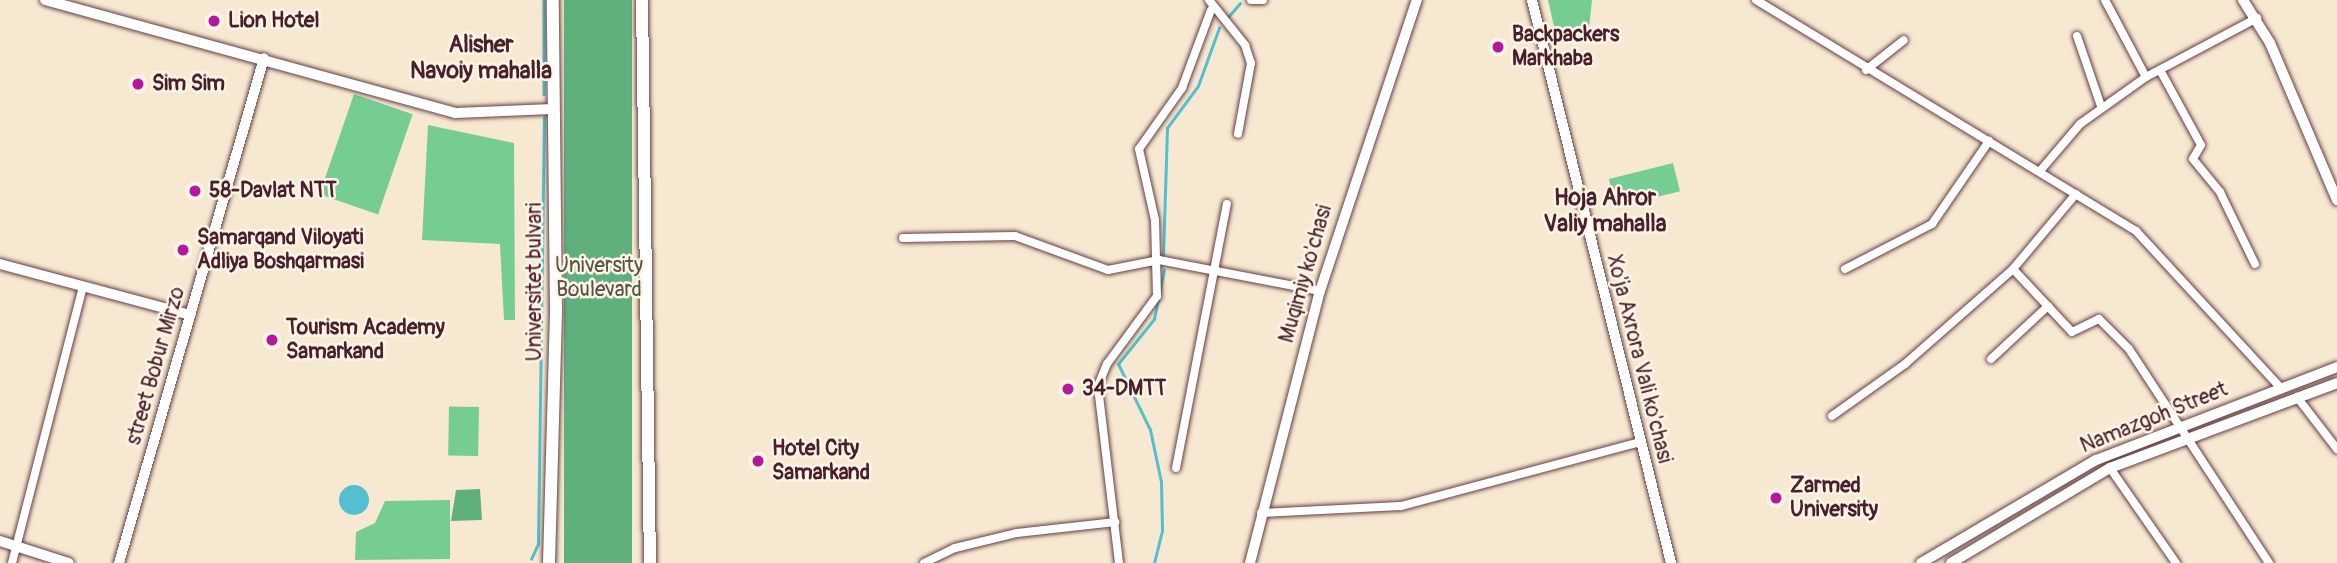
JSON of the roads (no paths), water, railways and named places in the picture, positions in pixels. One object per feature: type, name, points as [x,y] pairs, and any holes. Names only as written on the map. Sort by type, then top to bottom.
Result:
[{"type":"main road","points":[[45,0],[264,58],[455,113],[553,109]]},
{"type":"main road","name":"Universitet bulvari","points":[[549,563],[553,0]]},
{"type":"main road","points":[[642,0],[650,563]]},
{"type":"main road","name":"Muqimiy ko'chasi","points":[[1250,563],[1320,291],[1417,0]]},
{"type":"main road","name":"Xo'ja Axrora Vali ko'chasi","points":[[1532,0],[1671,563]]},
{"type":"main road","name":"street Bobur Mirzo","points":[[119,563],[264,58]]},
{"type":"main road","points":[[0,264],[190,315]]},
{"type":"main road","name":"Namazgoh Street","points":[[1921,563],[2096,460],[2180,425],[2337,368]]},
{"type":"main road","name":"Namazgoh Street","points":[[1951,563],[2110,468],[2337,383]]},
{"type":"main road","points":[[0,541],[69,563]]},
{"type":"street","points":[[1119,563],[1115,522],[1096,412],[1098,386],[1107,364],[1154,306],[1159,260],[1139,149],[1182,88],[1211,10],[1209,0]]},
{"type":"street","points":[[1251,0],[1263,0]]},
{"type":"street","points":[[1756,0],[1866,70],[2076,194],[2151,245],[2216,324],[2281,388]]},
{"type":"street","points":[[2105,0],[2146,77]]},
{"type":"street","points":[[2243,0],[2257,18],[2336,196]]},
{"type":"street","points":[[1211,10],[1245,45],[1251,63],[1238,134]]},
{"type":"street","points":[[2040,172],[2101,106],[2146,77],[2257,18]]},
{"type":"street","points":[[2077,36],[2101,106]]},
{"type":"street","points":[[1866,70],[1904,40]]},
{"type":"street","points":[[2160,70],[2201,145],[2193,159],[2220,192],[2255,264]]},
{"type":"street","points":[[1845,269],[1932,224],[1989,141]]},
{"type":"street","points":[[1832,416],[1905,364],[2013,269],[2076,194]]},
{"type":"street","points":[[1176,468],[1210,272],[1227,205]]},
{"type":"street","points":[[903,238],[1015,236],[1108,270],[1159,260],[1210,272],[1320,291]]},
{"type":"street","points":[[2013,269],[2077,333],[2095,320],[2104,322],[2190,437],[2269,563]]},
{"type":"street","points":[[12,563],[83,286]]},
{"type":"street","points":[[1991,359],[2048,306]]},
{"type":"street","points":[[2297,397],[2337,449]]},
{"type":"street","points":[[1261,513],[1401,506],[1640,442]]},
{"type":"street","points":[[2110,468],[2176,563]]},
{"type":"street","points":[[924,563],[955,548],[1115,522]]},
{"type":"water","points":[[354,485],[365,489],[369,500],[365,511],[354,515],[343,511],[339,500],[343,489]]},
{"type":"waterway","points":[[544,0],[544,94]]},
{"type":"waterway","points":[[1228,17],[1240,3]]},
{"type":"waterway","points":[[1163,256],[1167,128],[1198,86],[1219,28]]},
{"type":"waterway","points":[[531,559],[538,544],[544,118]]},
{"type":"waterway","points":[[1154,563],[1162,530],[1161,482],[1150,430],[1118,364],[1154,319],[1164,270]]},
{"type":"place","name":"Lion Hotel","points":[[214,21]]},
{"type":"place","name":"Backpackers Markhaba","points":[[1498,47]]},
{"type":"place","name":"Sim Sim","points":[[138,84]]},
{"type":"place","name":"58-Davlat NTT","points":[[195,191]]},
{"type":"place","name":"Samarqand Viloyati Adliya Boshqarmasi","points":[[183,250]]},
{"type":"place","name":"Tourism Academy Samarkand","points":[[272,340]]},
{"type":"place","name":"34-DMTT","points":[[1068,389]]},
{"type":"place","name":"Hotel City Samarkand","points":[[758,461]]},
{"type":"place","name":"Zarmed University","points":[[1776,498]]},
{"type":"district","name":"Alisher Navoiy mahalla","points":[[481,58]]},
{"type":"district","name":"Hoja Ahror Valiy mahalla","points":[[1605,211]]},
{"type":"park label","name":"University Boulevard","points":[[599,278]]}]
